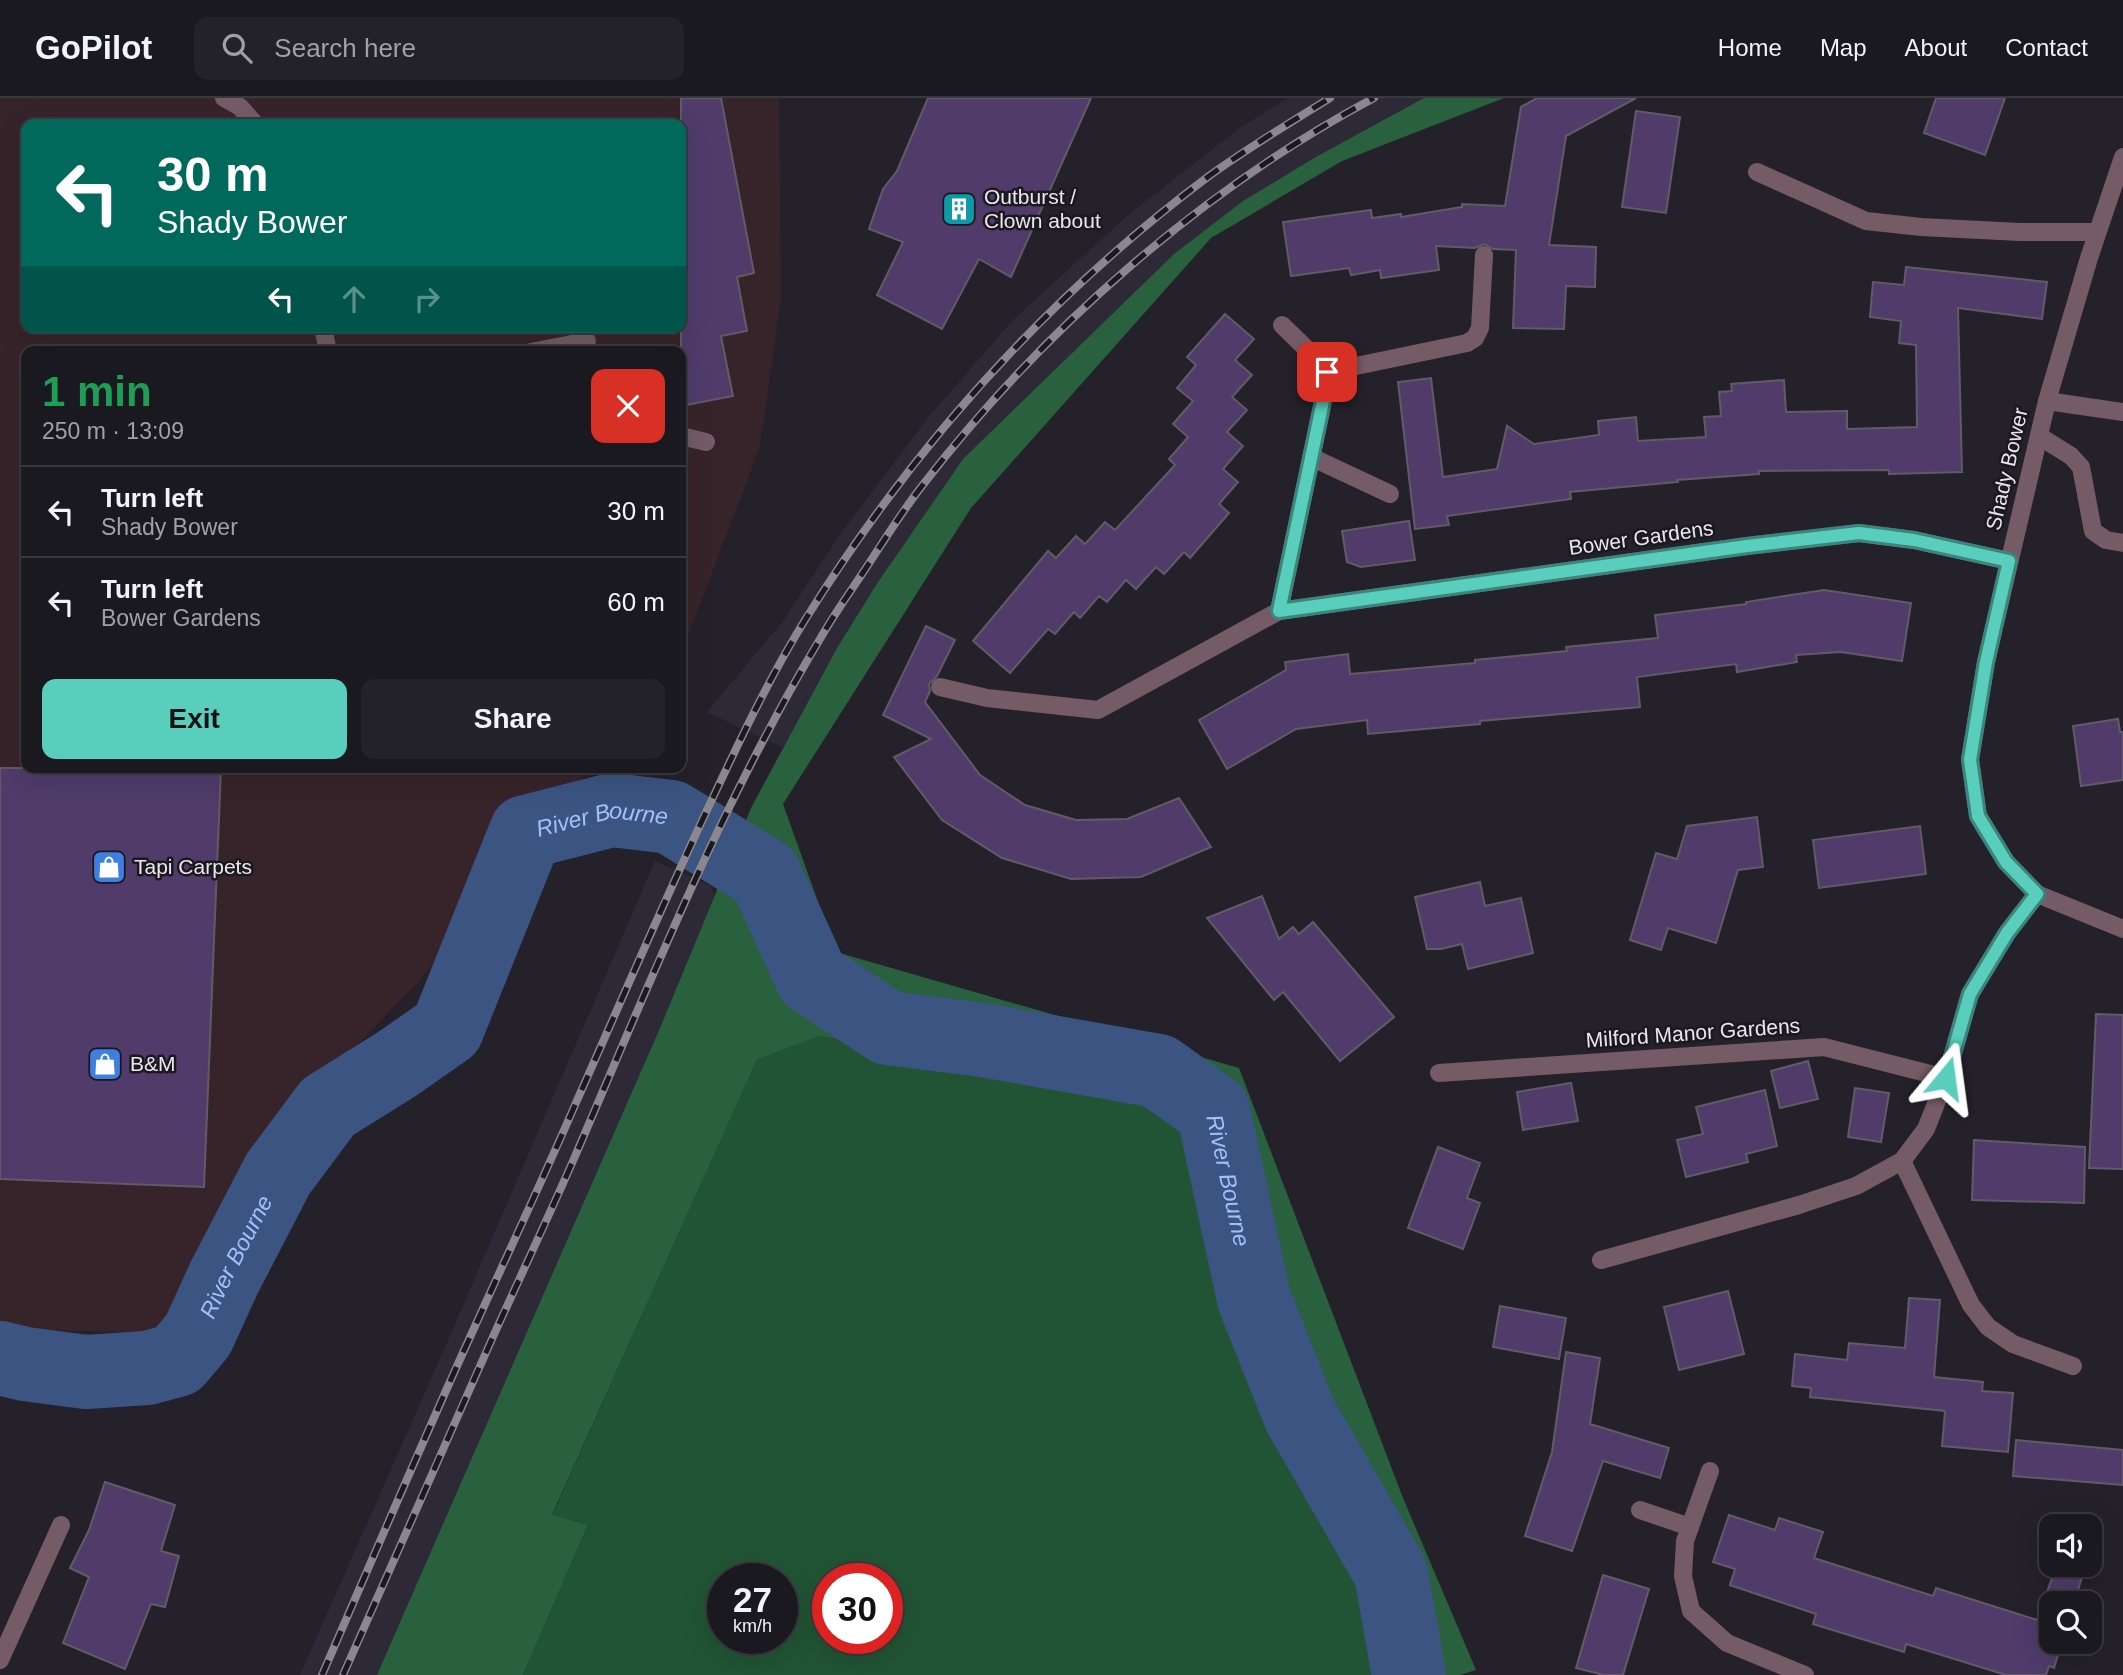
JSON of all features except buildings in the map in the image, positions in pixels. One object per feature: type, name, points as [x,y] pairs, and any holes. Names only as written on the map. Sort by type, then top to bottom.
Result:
[{"type":"street","points":[[224,98],[240,107],[251,119]]},
{"type":"street","name":"Shady Bower","points":[[2123,157],[2097,232],[2047,401],[1986,662],[1970,760],[1978,816],[2006,862],[2037,894],[2123,929]]},
{"type":"street","points":[[1757,172],[1867,221],[1921,228],[2097,232]]},
{"type":"street","points":[[1327,372],[1468,343],[1475,338],[1480,328],[1484,255]]},
{"type":"street","points":[[1279,611],[1327,382],[1327,372],[1323,365],[1282,325]]},
{"type":"street","points":[[559,346],[587,340]]},
{"type":"street","points":[[2047,401],[2123,412]]},
{"type":"street","points":[[2039,436],[2071,456],[2081,467],[2093,531],[2106,540],[2123,543]]},
{"type":"street","points":[[686,437],[706,442]]},
{"type":"street","points":[[1311,457],[1390,494]]},
{"type":"street","name":"Bower Gardens","points":[[940,687],[987,698],[1098,710],[1279,611],[1747,546],[1859,533],[1914,540],[2009,561]]},
{"type":"street","points":[[1601,1260],[1799,1205],[1856,1186],[1902,1161],[1926,1129],[1946,1078],[1970,994],[2007,933],[2037,894]]},
{"type":"street","name":"Milford Manor Gardens","points":[[1439,1073],[1824,1047],[1946,1078]]},
{"type":"street","points":[[1902,1161],[1971,1305],[1988,1327],[2012,1344],[2073,1366]]},
{"type":"street","points":[[1710,1471],[1685,1541],[1683,1576],[1691,1611],[1727,1643],[1805,1675]]},
{"type":"street","points":[[1640,1510],[1690,1527]]},
{"type":"street","points":[[0,1660],[61,1525]]},
{"type":"shaded area","points":[[0,98],[779,98],[781,298],[760,447],[686,641],[686,346],[21,346],[21,773],[586,773],[419,981],[257,1149],[165,1334],[0,1328]]},
{"type":"shaded area","points":[[1288,98],[1424,98],[1314,158],[1243,201],[1174,254],[963,459],[878,582],[837,648],[783,748],[707,712],[783,621],[841,533],[931,414],[1014,319],[1128,215],[1241,127]]},
{"type":"shaded area","points":[[655,861],[711,886],[715,896],[525,1341],[377,1675],[300,1675],[438,1363]]},
{"type":"green space","points":[[1424,98],[1504,98],[1342,161],[1211,238],[971,508],[783,804],[836,952],[1239,1068],[1403,1498],[1476,1670],[1460,1675],[1383,1675],[1359,1572],[1192,1136],[1163,1108],[1103,1085],[820,1036],[757,1059],[552,1515],[588,1525],[523,1675],[377,1675],[660,1028],[751,808],[837,648],[878,582],[963,459],[1174,254],[1243,201],[1314,158]]},
{"type":"green space","points":[[820,1036],[1103,1085],[1163,1108],[1192,1136],[1359,1572],[1383,1675],[523,1675],[588,1525],[552,1516],[757,1058]]},
{"type":"waterway","name":"River Bourne","points":[[0,1358],[86,1372],[147,1368],[177,1360],[198,1335],[278,1174],[328,1107],[447,1029],[526,832],[612,810],[671,817],[765,875],[812,978],[888,1028],[983,1040],[1158,1071],[1213,1110],[1254,1299],[1300,1415],[1391,1573],[1409,1675]]},
{"type":"railway","points":[[322,1675],[437,1411],[691,845],[754,712],[805,620],[890,495],[986,379],[1038,324],[1093,272],[1209,176],[1330,98]]},
{"type":"railway","points":[[343,1675],[566,1177],[689,892],[784,701],[835,614],[922,486],[1018,373],[1072,319],[1186,220],[1310,135],[1374,98]]},
{"type":"place","name":"Outburst / Clown about","points":[[959,209]]},
{"type":"place","name":"Tapi Carpets","points":[[109,867]]},
{"type":"place","name":"B&M","points":[[105,1064]]},
{"type":"route","points":[[1327,372],[1279,611],[1859,533],[1914,540],[2009,561],[1986,662],[1970,760],[1978,816],[2006,862],[2037,894],[2007,933],[1970,994],[1946,1078]]}]
